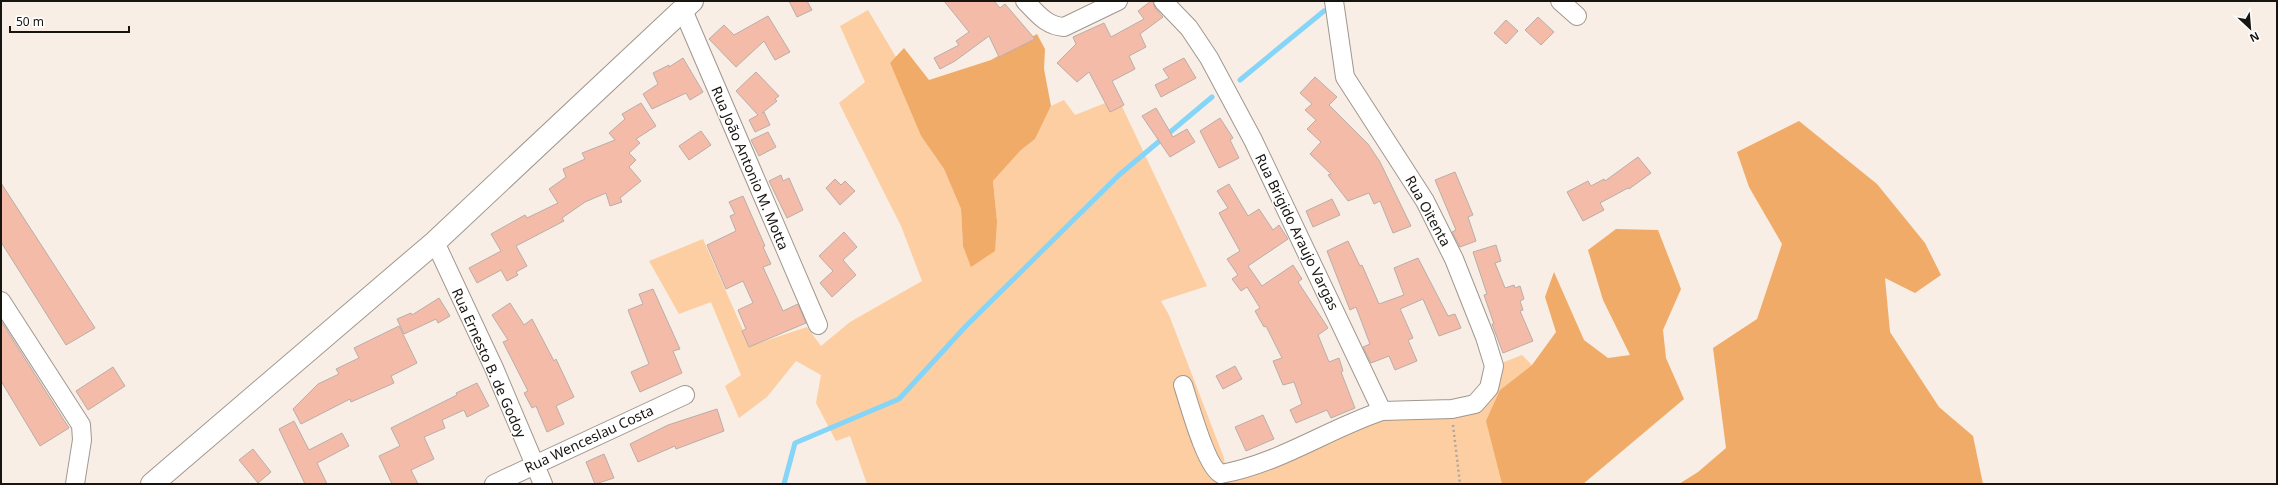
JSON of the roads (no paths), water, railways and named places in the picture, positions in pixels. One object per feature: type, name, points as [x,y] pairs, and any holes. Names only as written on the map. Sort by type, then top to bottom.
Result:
[{"type":"main road","points":[[152,484],[251,401],[435,242],[687,6]]},
{"type":"street","points":[[1025,1],[1044,20],[1054,27],[1064,27],[1118,1]]},
{"type":"street","name":"Rua Brigido Araujo Vargas","points":[[1163,1],[1190,28],[1209,58],[1253,140],[1382,411]]},
{"type":"street","name":"Rua Oitenta","points":[[1334,1],[1345,77],[1426,201],[1454,258],[1494,366],[1489,388],[1475,404],[1452,409],[1382,411]]},
{"type":"street","points":[[1560,1],[1577,16]]},
{"type":"street","name":"Rua João Antonio M. Motta","points":[[687,6],[818,325]]},
{"type":"street","name":"Rua Ernesto B. de Godoy","points":[[435,242],[494,368],[543,484]]},
{"type":"street","points":[[1,301],[82,425],[82,440],[75,484]]},
{"type":"street","points":[[1183,385],[1204,447],[1213,467],[1221,474],[1238,471],[1264,462],[1359,418],[1382,411]]},
{"type":"street","name":"Rua Wenceslau Costa","points":[[494,484],[534,464],[685,395]]},
{"type":"waterway","points":[[1240,80],[1324,11]]},
{"type":"waterway","points":[[784,484],[795,443],[899,399],[966,326],[1119,175],[1212,97]]}]
